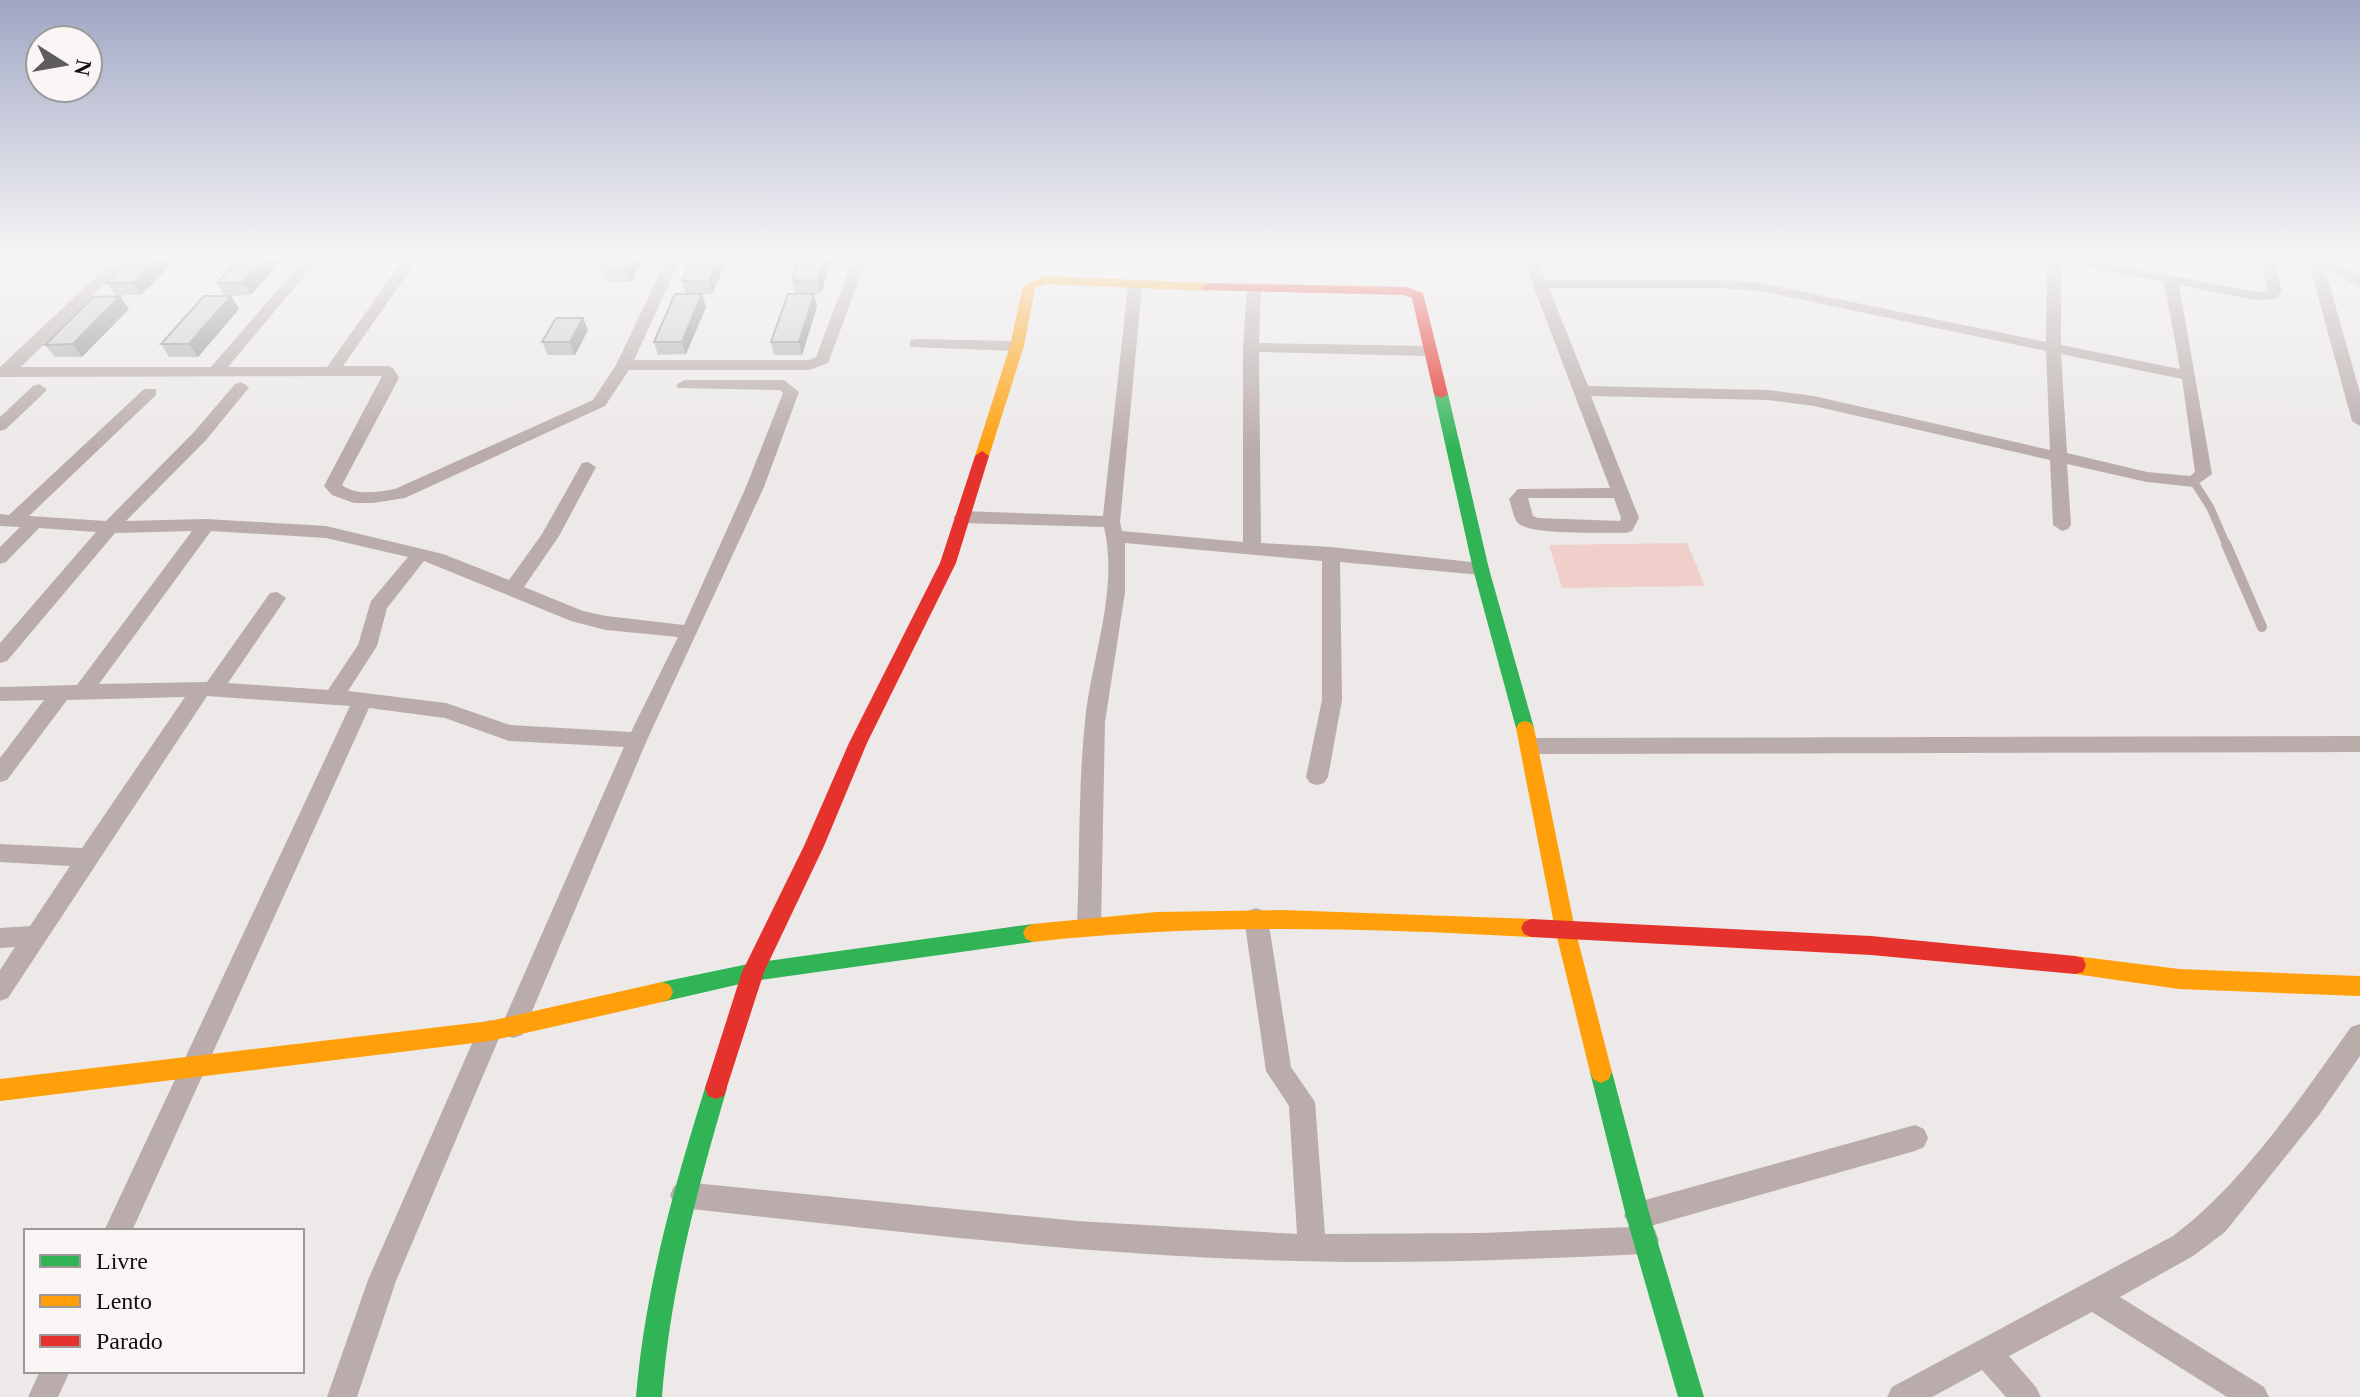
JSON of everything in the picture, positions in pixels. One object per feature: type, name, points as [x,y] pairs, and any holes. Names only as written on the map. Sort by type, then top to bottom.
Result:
[{"type":"street","points":[[4,372],[57,321]]},
{"type":"street","points":[[216,371],[258,321]]},
{"type":"street","points":[[333,369],[367,321]]},
{"type":"street","points":[[4,372],[388,371],[391,378],[333,486],[337,492],[349,496],[384,497],[399,494],[589,410],[599,403],[624,365],[644,321]]},
{"type":"street","points":[[624,365],[810,365],[823,360],[837,321]]},
{"type":"street","points":[[649,1397],[651,1353],[683,1195],[753,972],[814,846],[858,743],[948,563],[1017,346],[1022,321]]},
{"type":"street","points":[[1089,925],[1095,725],[1117,578],[1114,529],[1132,321]]},
{"type":"street","points":[[1252,321],[1252,546]]},
{"type":"street","points":[[1423,321],[1481,569],[1530,746],[1565,929],[1642,1228],[1691,1397]]},
{"type":"street","points":[[1555,321],[1630,518],[1626,527],[1536,524],[1525,520],[1518,499],[1524,493],[1620,493]]},
{"type":"street","points":[[1923,321],[2189,376]]},
{"type":"street","points":[[2053,321],[2062,525]]},
{"type":"street","points":[[1583,391],[1793,398],[2172,482],[2194,482],[2204,474],[2179,321]]},
{"type":"street","points":[[2333,321],[2360,421]]},
{"type":"street","points":[[915,344],[1017,346]]},
{"type":"street","points":[[1251,347],[1428,351]]},
{"type":"street","points":[[342,1397],[382,1280],[690,632],[755,487],[791,392],[784,385],[684,385]]},
{"type":"street","points":[[0,656],[110,527],[191,446],[241,387]]},
{"type":"street","points":[[0,426],[39,389]]},
{"type":"street","points":[[7,520],[150,392]]},
{"type":"street","points":[[512,590],[550,536],[588,467]]},
{"type":"street","points":[[962,517],[1114,529],[1481,569]]},
{"type":"street","points":[[7,520],[110,527],[206,525],[326,532],[437,558],[592,620],[690,632]]},
{"type":"street","points":[[0,558],[33,524]]},
{"type":"street","points":[[0,774],[72,693],[206,525]]},
{"type":"street","points":[[1317,777],[1332,700],[1331,553]]},
{"type":"street","points":[[333,698],[367,646],[378,606],[420,554]]},
{"type":"street","points":[[0,990],[207,689],[277,598]]},
{"type":"street","points":[[0,694],[207,689],[363,700],[446,711],[509,733],[637,740]]},
{"type":"street","points":[[119,1229],[363,700]]},
{"type":"street","points":[[1530,746],[2360,744]]},
{"type":"street","points":[[0,853],[89,858]]},
{"type":"street","points":[[1256,918],[1279,1071],[1302,1102],[1312,1246]]},
{"type":"street","points":[[0,1090],[502,1029],[753,972],[1089,925],[1256,918],[1379,920],[1999,955],[2179,979],[2360,986]]},
{"type":"street","points":[[0,938],[38,936]]},
{"type":"street","points":[[1902,1397],[2183,1246],[2215,1222],[2310,1106],[2360,1035]]},
{"type":"street","points":[[683,1195],[984,1227],[1210,1244],[1502,1247],[1642,1228],[1915,1138]]},
{"type":"street","points":[[2093,1296],[2254,1397]]},
{"type":"street","points":[[1987,1354],[2026,1397]]},
{"type":"street","points":[[43,1397],[54,1373]]},
{"type":"lane","points":[[2194,482],[2210,507],[2262,627]]},
{"type":"shaded area","points":[[1687,543],[1705,586],[1562,588],[1549,545]]},
{"type":"building","points":[[69,321],[95,321],[73,344],[45,345]]},
{"type":"building","points":[[181,321],[209,321],[189,344],[161,344]]},
{"type":"building","points":[[554,321],[581,321],[570,342],[542,342]]},
{"type":"building","points":[[663,321],[691,321],[682,342],[654,342]]},
{"type":"building","points":[[778,321],[806,321],[799,342],[771,342]]},
{"type":"traffic: fast","points":[[1441,394],[1481,569],[1525,728]]},
{"type":"traffic: fast","points":[[662,992],[753,972],[1033,933]]},
{"type":"traffic: fast","points":[[1601,1072],[1638,1216],[1691,1397]]},
{"type":"traffic: fast","points":[[649,1397],[664,1279],[682,1202],[716,1088]]},
{"type":"traffic: slow","points":[[982,456],[1022,321]]},
{"type":"traffic: slow","points":[[1525,728],[1565,929],[1601,1072]]},
{"type":"traffic: slow","points":[[1033,933],[1157,921],[1282,918],[1531,928]]},
{"type":"traffic: slow","points":[[2075,965],[2179,979],[2360,986]]},
{"type":"traffic: slow","points":[[0,1090],[490,1031],[662,992]]},
{"type":"traffic: jam","points":[[1424,321],[1441,394]]},
{"type":"traffic: jam","points":[[716,1088],[753,972],[814,846],[858,743],[948,563],[982,456]]},
{"type":"traffic: jam","points":[[1531,928],[1871,945],[2075,965]]}]
